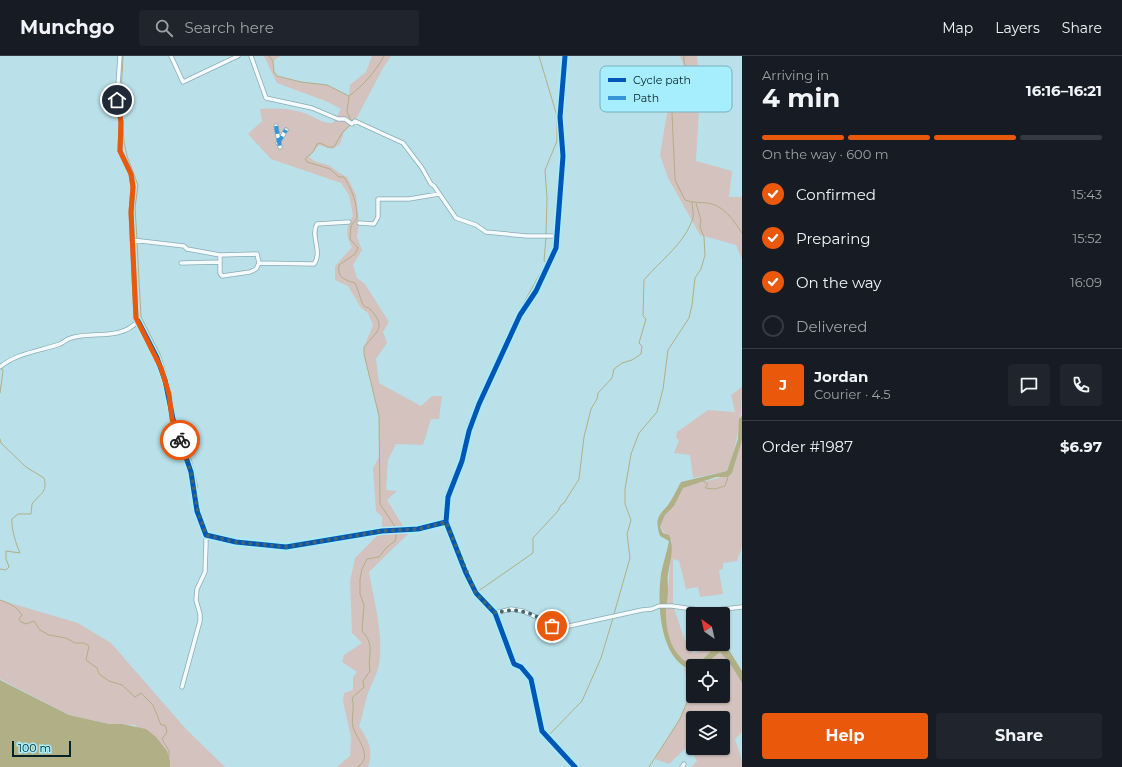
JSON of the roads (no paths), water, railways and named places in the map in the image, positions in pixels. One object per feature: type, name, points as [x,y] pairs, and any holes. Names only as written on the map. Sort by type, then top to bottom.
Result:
[{"type":"street","points":[[120,56],[117,100],[121,122],[120,151],[131,174],[133,187],[131,212],[136,318],[163,374],[172,419],[191,472],[201,526],[206,535],[210,537],[286,547],[382,531],[418,529],[446,522]]},
{"type":"street","points":[[171,56],[183,82],[238,56]]},
{"type":"street","points":[[251,56],[266,98],[312,108],[352,124],[355,121],[401,141],[422,168],[431,184],[456,218],[476,225],[486,232],[527,236],[558,236]]},
{"type":"street","points":[[566,56],[560,117],[563,156],[556,248],[536,291],[520,315],[479,404],[469,431],[462,461],[448,497],[446,522],[476,594],[496,613],[514,664],[521,667],[531,679],[542,731],[575,767]]},
{"type":"street","points":[[276,126],[279,145],[286,130]]},
{"type":"street","points":[[359,223],[374,224],[377,221],[378,199],[409,199],[439,194]]},
{"type":"street","points":[[259,263],[316,263],[318,253],[315,228],[317,224],[349,222]]},
{"type":"street","points":[[132,240],[184,246],[187,249],[220,255],[257,254],[259,263],[256,269],[250,272],[222,276],[220,255]]},
{"type":"street","points":[[181,263],[220,262]]},
{"type":"street","points":[[0,367],[13,358],[62,343],[70,338],[113,335],[133,327],[138,321]]},
{"type":"street","points":[[182,687],[198,629],[200,614],[196,600],[197,589],[205,572],[206,540],[210,537]]},
{"type":"street","points":[[496,613],[512,609],[523,611],[560,628],[652,609],[659,606],[706,611],[742,607]]},
{"type":"waterway","points":[[123,56],[121,97],[124,142],[127,156],[138,185],[135,208],[137,239]]},
{"type":"waterway","points":[[269,56],[273,61],[274,72],[277,76],[301,82],[327,85],[349,96]]},
{"type":"waterway","points":[[352,122],[347,112],[349,96],[369,78],[384,56]]},
{"type":"waterway","points":[[539,56],[557,116],[557,141],[545,170],[547,198],[546,234]]},
{"type":"waterway","points":[[684,56],[686,66]]},
{"type":"waterway","points":[[672,112],[675,180],[685,200],[713,204],[728,214],[742,233]]},
{"type":"waterway","points":[[350,125],[342,133],[334,147],[328,147],[320,143],[317,144],[313,152],[305,159],[307,162],[330,169],[339,177],[344,177],[352,191],[355,201],[357,218],[351,226],[350,239],[358,248],[355,254],[339,265],[339,272],[342,277],[355,283],[364,306],[366,308],[368,307],[375,315],[379,325],[376,333],[364,347],[364,354],[379,416],[380,504],[396,528]]},
{"type":"waterway","points":[[477,592],[533,553],[533,538],[558,511],[579,479],[584,437],[591,409],[597,399],[598,393],[612,378],[614,369],[622,363],[632,360],[641,354],[642,346],[639,343],[646,319],[643,316],[644,280],[672,251],[689,227],[693,218],[692,202]]},
{"type":"waterway","points":[[614,614],[630,558],[627,534],[631,520],[625,504],[625,489],[631,454],[639,433],[657,412],[663,389],[668,350],[689,318],[695,278],[701,269],[705,255],[704,237],[700,227],[701,220],[696,203]]},
{"type":"waterway","points":[[443,521],[446,492],[459,461],[468,423],[518,313],[546,263],[544,261],[546,237]]},
{"type":"waterway","points":[[137,242],[141,317],[160,354],[167,375],[176,417],[189,450],[198,488]]},
{"type":"waterway","points":[[0,393],[3,371],[1,367]]},
{"type":"waterway","points":[[0,439],[1,443],[26,467],[44,478],[45,483],[44,490],[32,504],[31,514],[18,514],[12,519],[14,536],[20,553],[6,551],[6,559],[9,567],[6,570],[0,569]]},
{"type":"waterway","points":[[703,481],[708,484],[705,488],[715,489],[725,486],[728,477]]},
{"type":"waterway","points":[[444,524],[474,592]]},
{"type":"waterway","points":[[357,767],[362,763],[364,753],[353,727],[352,698],[364,687],[363,681],[370,671],[370,646],[369,641],[362,631],[364,605],[360,594],[360,579],[362,569],[367,559],[379,557],[387,547],[395,541],[397,531]]},
{"type":"waterway","points":[[0,600],[10,604],[18,610],[22,615],[19,619],[21,622],[26,624],[34,621],[40,630],[49,635],[66,638],[75,643],[84,643],[89,646],[86,660],[97,668],[99,674],[109,681],[122,685],[135,697],[141,693],[153,705],[161,725],[165,725],[167,732],[162,739],[169,751],[169,757]]},
{"type":"waterway","points":[[549,735],[582,701],[601,658],[613,618]]},
{"type":"waterway","points":[[497,623],[506,648]]},
{"type":"waterway","points":[[512,664],[521,670]]},
{"type":"waterway","points":[[649,767],[680,719],[687,703]]},
{"type":"waterway","points":[[541,732],[572,767]]}]
